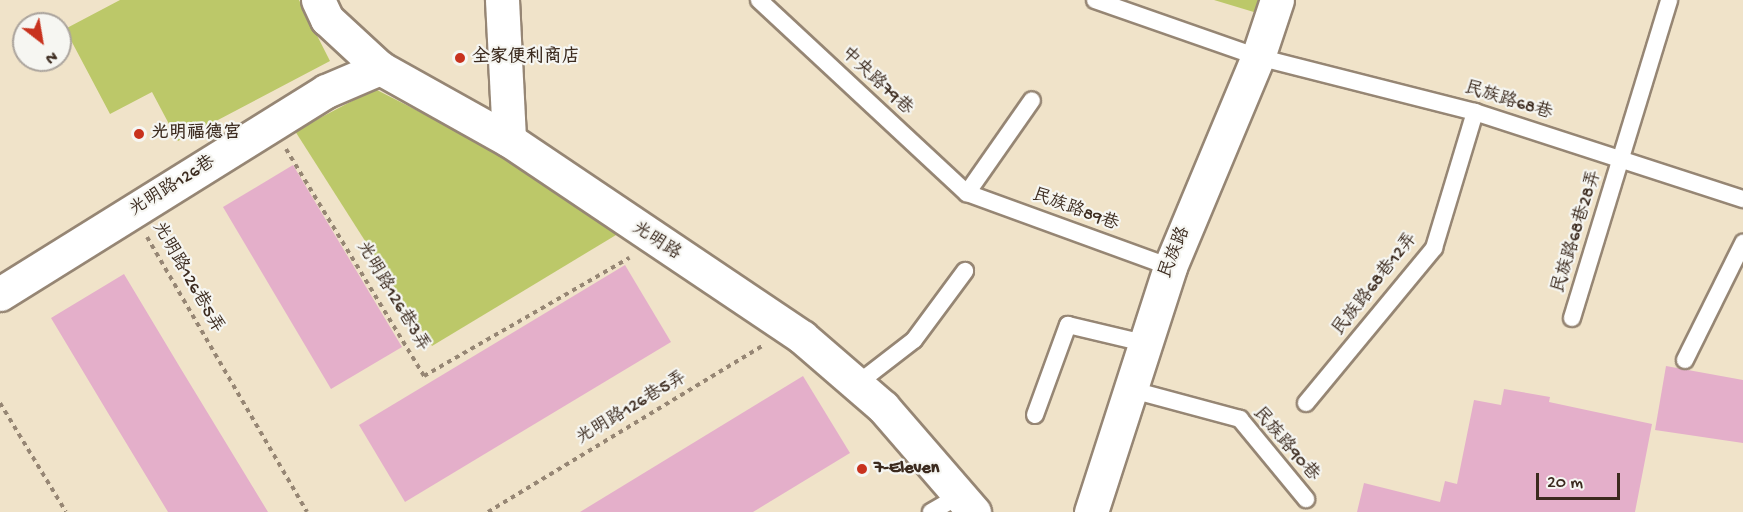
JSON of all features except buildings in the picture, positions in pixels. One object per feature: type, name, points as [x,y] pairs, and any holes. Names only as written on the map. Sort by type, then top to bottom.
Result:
[{"type":"street","name":"光明路","points":[[318,0],[327,19],[380,68],[509,140],[790,330],[883,406],[967,504]]},
{"type":"street","points":[[502,0],[509,140]]},
{"type":"street","name":"民族路","points":[[1090,512],[1170,267],[1258,57],[1277,0]]},
{"type":"street","name":"光明路126巷","points":[[0,294],[326,91],[380,68]]},
{"type":"lane","name":"中央路79巷","points":[[759,0],[967,193]]},
{"type":"lane","name":"民族路68巷","points":[[1095,0],[1258,57],[1475,112],[1620,157],[1743,199]]},
{"type":"lane","name":"民族路68巷28弄","points":[[1572,318],[1669,0]]},
{"type":"lane","points":[[967,193],[1032,100]]},
{"type":"lane","name":"民族路68巷12弄","points":[[1306,403],[1434,248],[1475,112]]},
{"type":"lane","name":"民族路89巷","points":[[967,193],[1170,267]]},
{"type":"lane","points":[[1685,360],[1743,243]]},
{"type":"lane","points":[[857,384],[914,340],[965,271]]},
{"type":"lane","points":[[1035,415],[1068,325],[1144,343]]},
{"type":"lane","name":"民族路90巷","points":[[1129,389],[1240,419],[1306,499]]},
{"type":"lane","points":[[931,512],[967,504]]},
{"type":"path","name":"光明路126巷3弄","points":[[271,126],[424,376],[657,242]]},
{"type":"path","name":"光明路126巷5弄","points":[[133,213],[307,512]]},
{"type":"path","name":"光明路126巷5弄","points":[[488,512],[790,330]]},
{"type":"path","points":[[0,404],[66,512]]},
{"type":"green space","points":[[120,0],[299,0],[330,61],[178,141],[152,92],[110,114],[72,42],[72,25]]},
{"type":"green space","points":[[1214,0],[1283,0],[1277,19]]},
{"type":"green space","points":[[375,89],[510,158],[621,232],[432,346],[295,131]]},
{"type":"place","name":"全家便利商店","points":[[460,58]]},
{"type":"place","name":"光明福德宮","points":[[139,134]]},
{"type":"place","name":"7-Eleven","points":[[862,469]]}]
